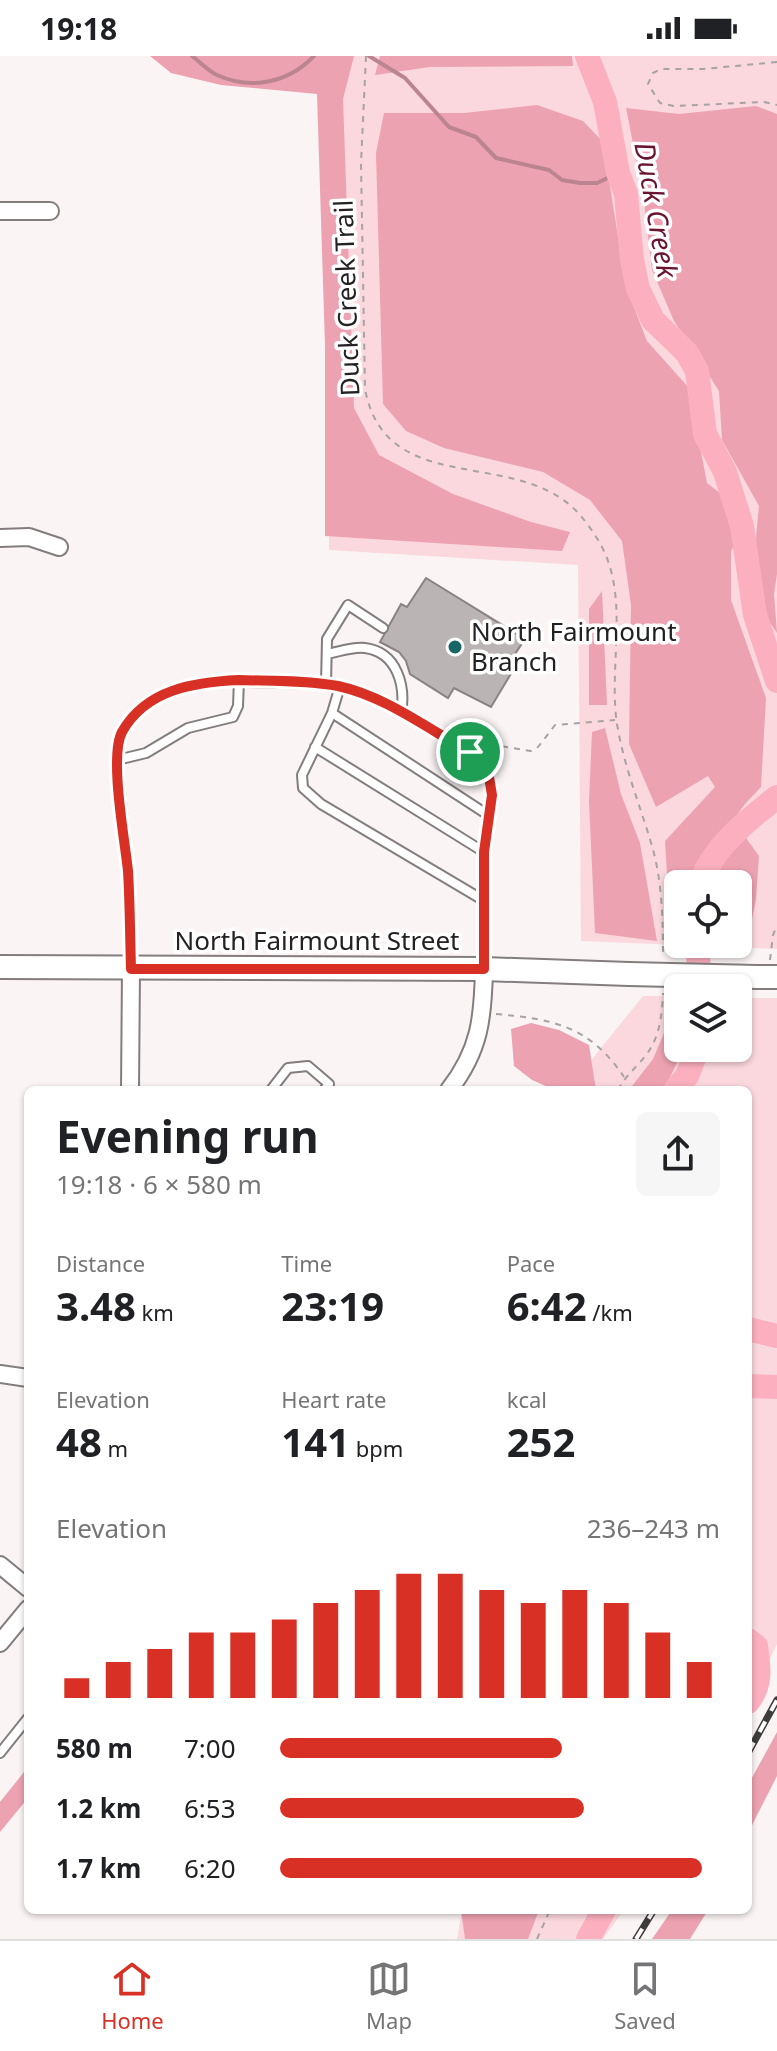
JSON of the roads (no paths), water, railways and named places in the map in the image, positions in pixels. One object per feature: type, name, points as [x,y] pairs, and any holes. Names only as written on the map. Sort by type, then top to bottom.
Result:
[{"type":"street","points":[[0,211],[50,211]]},
{"type":"street","points":[[0,538],[29,537],[59,547]]},
{"type":"street","name":"North Fairmount Street","points":[[0,967],[484,969],[767,977]]},
{"type":"street","points":[[130,1086],[131,969]]},
{"type":"street","points":[[452,1086],[466,1068],[478,1038],[484,969]]},
{"type":"street","points":[[0,1374],[24,1377]]},
{"type":"street","points":[[0,1565],[24,1585]]},
{"type":"street","points":[[0,1643],[24,1614]]},
{"type":"lane","points":[[326,684],[327,639],[348,605],[383,628]]},
{"type":"lane","points":[[327,654],[363,647],[382,654],[400,675],[404,696],[401,713]]},
{"type":"lane","points":[[117,760],[146,753],[188,728],[233,717],[238,706],[239,680]]},
{"type":"lane","points":[[131,969],[128,872],[117,760],[121,733],[145,703],[180,687],[209,681],[239,680],[326,684],[361,693],[470,752],[478,760],[489,777],[492,795],[484,852],[484,969]]},
{"type":"lane","points":[[340,686],[332,713],[302,775],[303,788],[321,804],[483,900]]},
{"type":"lane","points":[[332,713],[488,815]]},
{"type":"lane","points":[[315,747],[484,852]]},
{"type":"lane","points":[[274,1086],[288,1068],[308,1066],[329,1084],[327,1086]]},
{"type":"lane","points":[[0,1753],[24,1723]]},
{"type":"waterway","points":[[192,56],[217,75],[256,83],[282,78],[314,56]]},
{"type":"waterway","points":[[369,56],[405,78],[449,127],[476,137],[496,158],[549,170],[562,180],[580,183],[597,183],[618,173]]},
{"type":"waterway","name":"Duck Creek","points":[[587,56],[605,102],[618,173],[626,194],[638,289],[653,320],[687,353],[697,371],[705,434],[725,472],[742,526],[755,615],[777,681]]},
{"type":"waterway","name":"Duck Creek","points":[[706,870],[721,847],[777,797]]},
{"type":"waterway","name":"Duck Creek","points":[[698,958],[699,974]]},
{"type":"waterway","name":"Duck Creek","points":[[678,1086],[692,1062]]},
{"type":"waterway","name":"Duck Creek","points":[[752,1330],[777,1336]]},
{"type":"waterway","name":"Duck Creek","points":[[752,1386],[777,1387]]},
{"type":"waterway","name":"Duck Creek","points":[[752,1643],[756,1646],[758,1669],[756,1689],[752,1696]]},
{"type":"waterway","name":"Duck Creek","points":[[588,1939],[602,1914]]},
{"type":"railway","points":[[752,1746],[777,1700]]},
{"type":"railway","points":[[636,1939],[652,1914]]},
{"type":"place","name":"North Fairmount Branch","points":[[455,647]]}]
